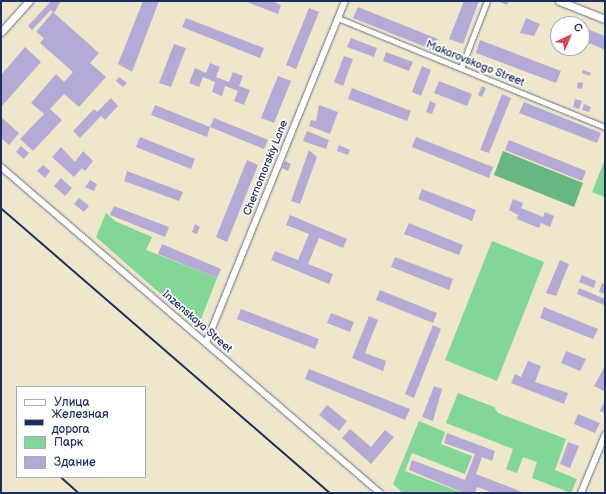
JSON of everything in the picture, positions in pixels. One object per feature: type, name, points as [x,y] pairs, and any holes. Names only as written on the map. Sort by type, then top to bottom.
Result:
[{"type":"main road","points":[[1,32],[29,1]]},
{"type":"main road","points":[[559,1],[605,19]]},
{"type":"street","name":"Chernomorskiy Lane","points":[[206,343],[345,1]]},
{"type":"street","points":[[461,68],[487,1]]},
{"type":"street","name":"Makarovskogo Street","points":[[338,18],[605,128]]},
{"type":"street","name":"Inzenskaya Street","points":[[1,167],[380,493]]},
{"type":"street","points":[[581,493],[605,435]]},
{"type":"green space","points":[[503,151],[583,183],[574,207],[494,175]]},
{"type":"green space","points":[[605,159],[605,197],[592,192]]},
{"type":"green space","points":[[106,213],[115,221],[152,237],[146,250],[217,278],[198,327],[96,237]]},
{"type":"green space","points":[[492,241],[544,262],[497,381],[445,360]]},
{"type":"green space","points":[[458,393],[494,407],[498,413],[566,439],[555,470],[577,479],[571,493],[532,478],[537,462],[523,457],[517,473],[506,469],[513,449],[446,423]]},
{"type":"green space","points":[[419,421],[445,432],[441,444],[472,456],[465,474],[412,453],[405,471],[463,493],[403,493],[393,484]]},
{"type":"building","points":[[51,1],[61,1],[54,13],[51,10],[32,30],[28,26]]},
{"type":"building","points":[[143,1],[159,1],[132,72],[118,64]]},
{"type":"building","points":[[244,1],[272,1],[281,5],[278,14]]},
{"type":"building","points":[[464,1],[479,1],[463,44],[449,39]]},
{"type":"building","points":[[497,1],[509,1],[507,5]]},
{"type":"building","points":[[358,7],[438,39],[433,50],[353,18]]},
{"type":"building","points":[[309,8],[319,12],[296,69],[286,65]]},
{"type":"building","points":[[53,12],[99,53],[90,63],[106,77],[79,107],[64,94],[50,109],[62,120],[33,151],[20,139],[44,114],[31,103],[56,74],[64,82],[73,72],[40,43],[44,38],[36,32]]},
{"type":"building","points":[[186,18],[264,48],[260,58],[182,27]]},
{"type":"building","points":[[526,18],[540,24],[534,36],[520,33]]},
{"type":"building","points":[[590,30],[605,36],[605,50],[590,43]]},
{"type":"building","points":[[351,38],[377,48],[374,57],[347,47]]},
{"type":"building","points":[[480,40],[561,71],[556,83],[476,53]]},
{"type":"building","points":[[174,44],[186,48],[171,87],[159,83]]},
{"type":"building","points":[[25,47],[41,62],[1,107],[1,75]]},
{"type":"building","points":[[386,52],[413,62],[409,71],[383,61]]},
{"type":"building","points":[[344,56],[353,59],[343,86],[334,82]]},
{"type":"building","points":[[210,63],[220,67],[216,77],[229,82],[233,72],[243,76],[239,86],[250,90],[244,105],[234,101],[238,91],[225,86],[222,96],[212,92],[215,82],[203,77],[199,87],[189,83],[195,68],[206,73]]},
{"type":"building","points":[[422,66],[431,70],[421,96],[412,92]]},
{"type":"building","points":[[583,70],[591,73],[590,76],[582,73]]},
{"type":"building","points":[[278,76],[291,81],[274,123],[261,118]]},
{"type":"building","points":[[119,77],[127,83],[123,87],[116,81]]},
{"type":"building","points":[[439,81],[472,94],[467,106],[434,93]]},
{"type":"building","points":[[578,82],[583,83],[582,89],[577,88]]},
{"type":"building","points":[[482,86],[486,88],[482,97],[478,95]]},
{"type":"building","points":[[352,88],[411,111],[407,121],[348,99]]},
{"type":"building","points":[[502,94],[511,98],[489,153],[480,150]]},
{"type":"building","points":[[111,98],[118,106],[105,120],[101,116],[80,138],[73,131],[94,109],[97,112]]},
{"type":"building","points":[[575,99],[582,101],[579,109],[573,107]]},
{"type":"building","points":[[430,101],[436,104],[432,114],[426,112]]},
{"type":"building","points":[[524,102],[601,133],[597,143],[519,113]]},
{"type":"building","points":[[584,104],[591,107],[589,112],[582,110]]},
{"type":"building","points":[[155,105],[210,127],[207,137],[151,115]]},
{"type":"building","points":[[319,105],[338,112],[330,134],[309,126],[311,120],[316,121]]},
{"type":"building","points":[[1,117],[19,133],[9,145],[1,138]]},
{"type":"building","points":[[214,118],[268,140],[264,149],[210,127]]},
{"type":"building","points":[[307,131],[329,140],[326,149],[303,141]]},
{"type":"building","points":[[140,137],[195,159],[191,169],[136,147]]},
{"type":"building","points":[[416,137],[493,167],[489,178],[412,147]]},
{"type":"building","points":[[509,140],[586,171],[582,181],[505,150]]},
{"type":"building","points":[[339,145],[350,150],[348,155],[337,151]]},
{"type":"building","points":[[21,146],[29,153],[24,159],[16,152]]},
{"type":"building","points":[[61,147],[75,162],[83,151],[93,161],[85,171],[82,168],[74,177],[52,157]]},
{"type":"building","points":[[309,150],[317,157],[300,204],[291,201]]},
{"type":"building","points":[[247,160],[258,165],[227,242],[216,237]]},
{"type":"building","points":[[285,161],[291,164],[288,171],[282,168]]},
{"type":"building","points":[[43,165],[50,171],[45,178],[37,171]]},
{"type":"building","points":[[127,171],[183,192],[179,201],[124,181]]},
{"type":"building","points":[[61,178],[72,188],[65,196],[54,186]]},
{"type":"building","points":[[90,180],[97,184],[94,191],[85,187]]},
{"type":"building","points":[[422,189],[476,210],[472,221],[418,199]]},
{"type":"building","points":[[79,198],[89,206],[84,212],[74,204]]},
{"type":"building","points":[[513,199],[523,203],[521,208],[543,217],[545,212],[554,216],[550,227],[541,223],[539,228],[517,219],[518,215],[509,210]]},
{"type":"building","points":[[114,206],[169,227],[165,237],[110,215]]},
{"type":"building","points":[[290,215],[347,239],[343,248],[319,238],[308,264],[333,274],[329,284],[271,260],[275,251],[298,260],[309,234],[286,225]]},
{"type":"building","points":[[409,223],[463,245],[459,255],[404,234]]},
{"type":"building","points":[[195,224],[200,227],[197,234],[192,232]]},
{"type":"building","points":[[162,244],[221,269],[217,278],[158,254]]},
{"type":"building","points":[[395,257],[453,279],[449,290],[391,267]]},
{"type":"building","points":[[560,260],[569,264],[556,296],[546,293]]},
{"type":"building","points":[[582,275],[596,281],[594,288],[579,282]]},
{"type":"building","points":[[602,283],[605,285],[605,294],[599,292]]},
{"type":"building","points":[[579,288],[605,299],[604,305],[577,294]]},
{"type":"building","points":[[380,290],[437,313],[433,323],[376,300]]},
{"type":"building","points":[[544,307],[598,329],[593,339],[540,318]]},
{"type":"building","points":[[241,309],[319,339],[315,349],[237,319]]},
{"type":"building","points":[[331,313],[354,322],[350,332],[327,323]]},
{"type":"building","points":[[369,316],[378,320],[365,353],[386,361],[383,371],[352,358]]},
{"type":"building","points":[[433,325],[441,329],[414,398],[405,394]]},
{"type":"building","points":[[566,351],[586,359],[580,371],[561,363]]},
{"type":"building","points":[[528,361],[541,366],[535,382],[568,393],[564,404],[511,383],[515,374],[521,377]]},
{"type":"building","points":[[605,366],[605,388],[604,391],[594,386]]},
{"type":"building","points":[[309,369],[410,409],[405,420],[305,379]]},
{"type":"building","points":[[434,386],[442,389],[433,421],[422,417]]},
{"type":"building","points":[[605,400],[605,413],[600,411]]},
{"type":"building","points":[[327,405],[347,421],[339,431],[319,415]]},
{"type":"building","points":[[578,414],[600,423],[595,433],[574,424]]},
{"type":"building","points":[[350,429],[371,447],[385,430],[394,437],[371,464],[342,438]]},
{"type":"building","points":[[447,433],[495,451],[492,461],[482,457],[476,474],[525,493],[494,493],[477,487],[475,493],[464,493],[409,470],[412,460],[465,480],[475,454],[444,443]]},
{"type":"building","points":[[568,442],[579,446],[570,468],[560,464]]},
{"type":"railway","points":[[1,208],[330,493]]},
{"type":"railway","points":[[62,478],[79,493]]}]
